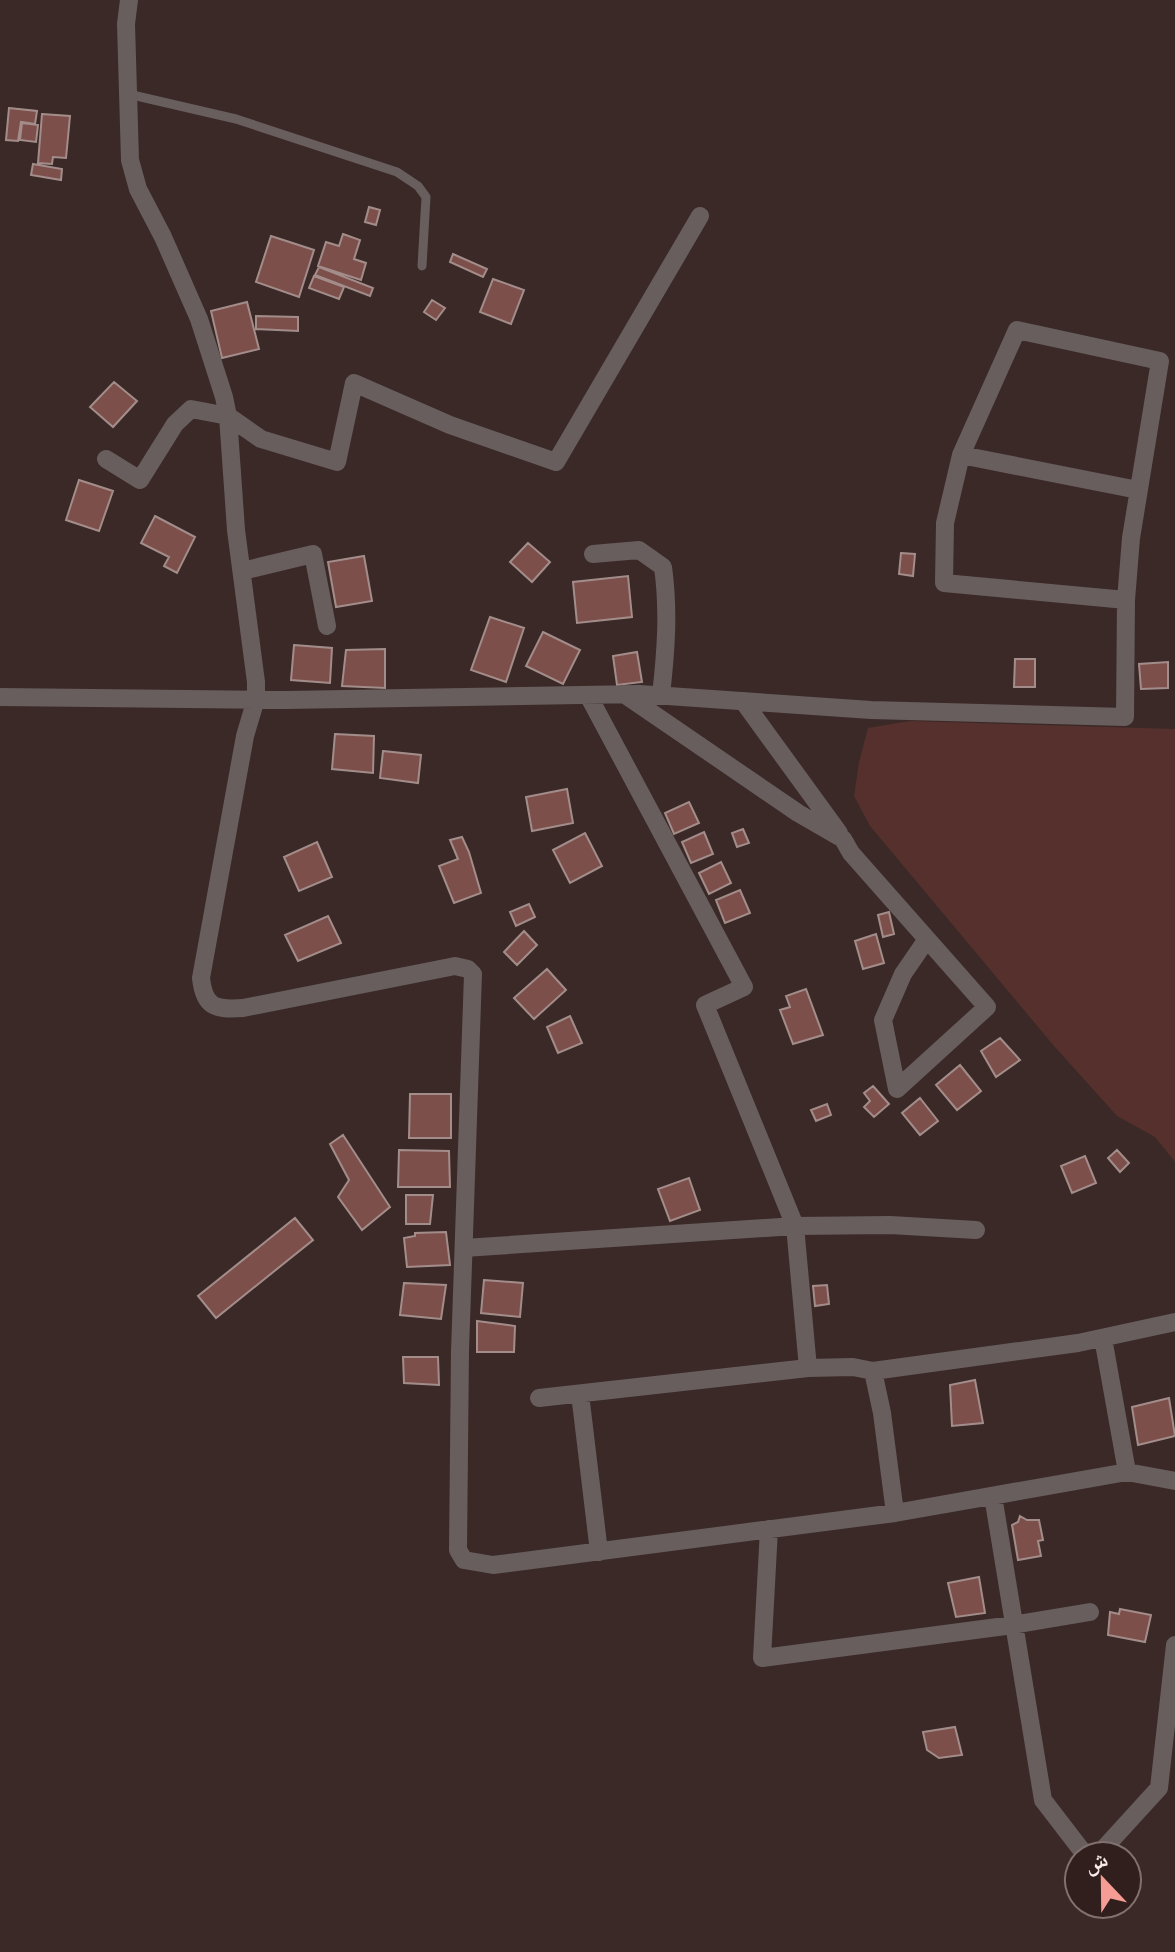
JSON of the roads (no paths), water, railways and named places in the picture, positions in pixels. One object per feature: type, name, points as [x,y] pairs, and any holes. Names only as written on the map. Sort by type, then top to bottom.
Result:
[{"type":"street","points":[[129,0],[126,24],[130,160],[138,189],[199,319],[228,416],[233,497],[256,682],[256,699],[245,736],[201,978],[203,996],[211,1005],[224,1010],[455,966],[468,969],[473,974],[458,1550],[464,1560],[493,1565],[895,1513],[1127,1472],[1175,1481]]},
{"type":"street","points":[[106,459],[140,480],[175,424],[191,409],[228,416],[261,439],[337,462],[354,383],[450,425],[556,462],[700,216]]},
{"type":"street","points":[[0,697],[256,699],[624,694],[871,710],[1125,717],[1126,600],[1131,538],[1160,361],[1017,330],[961,455],[945,523],[944,583],[1126,600]]},
{"type":"street","points":[[961,455],[1138,490]]},
{"type":"street","points":[[593,554],[639,550],[663,567],[667,598],[667,645],[661,695]]},
{"type":"street","points":[[242,571],[313,554],[327,626]]},
{"type":"street","points":[[624,694],[798,813],[843,839]]},
{"type":"street","points":[[588,695],[744,987],[705,1005],[795,1226],[808,1368]]},
{"type":"street","points":[[743,701],[851,853],[927,939],[987,1007],[897,1089],[883,1020],[903,974],[927,939]]},
{"type":"street","points":[[464,1248],[795,1226],[890,1225],[976,1230]]},
{"type":"street","points":[[539,1398],[808,1368],[853,1367],[873,1371],[1078,1343],[1175,1322]]},
{"type":"street","points":[[1103,1338],[1127,1472]]},
{"type":"street","points":[[873,1371],[882,1413],[895,1513]]},
{"type":"street","points":[[580,1394],[599,1552]]},
{"type":"street","points":[[993,1496],[1043,1800],[1074,1840]]},
{"type":"street","points":[[769,1529],[762,1658],[1090,1612]]},
{"type":"street","points":[[1112,1840],[1159,1788],[1175,1645]]},
{"type":"lane","points":[[128,94],[236,119],[397,172],[418,186],[426,197],[422,266]]}]
